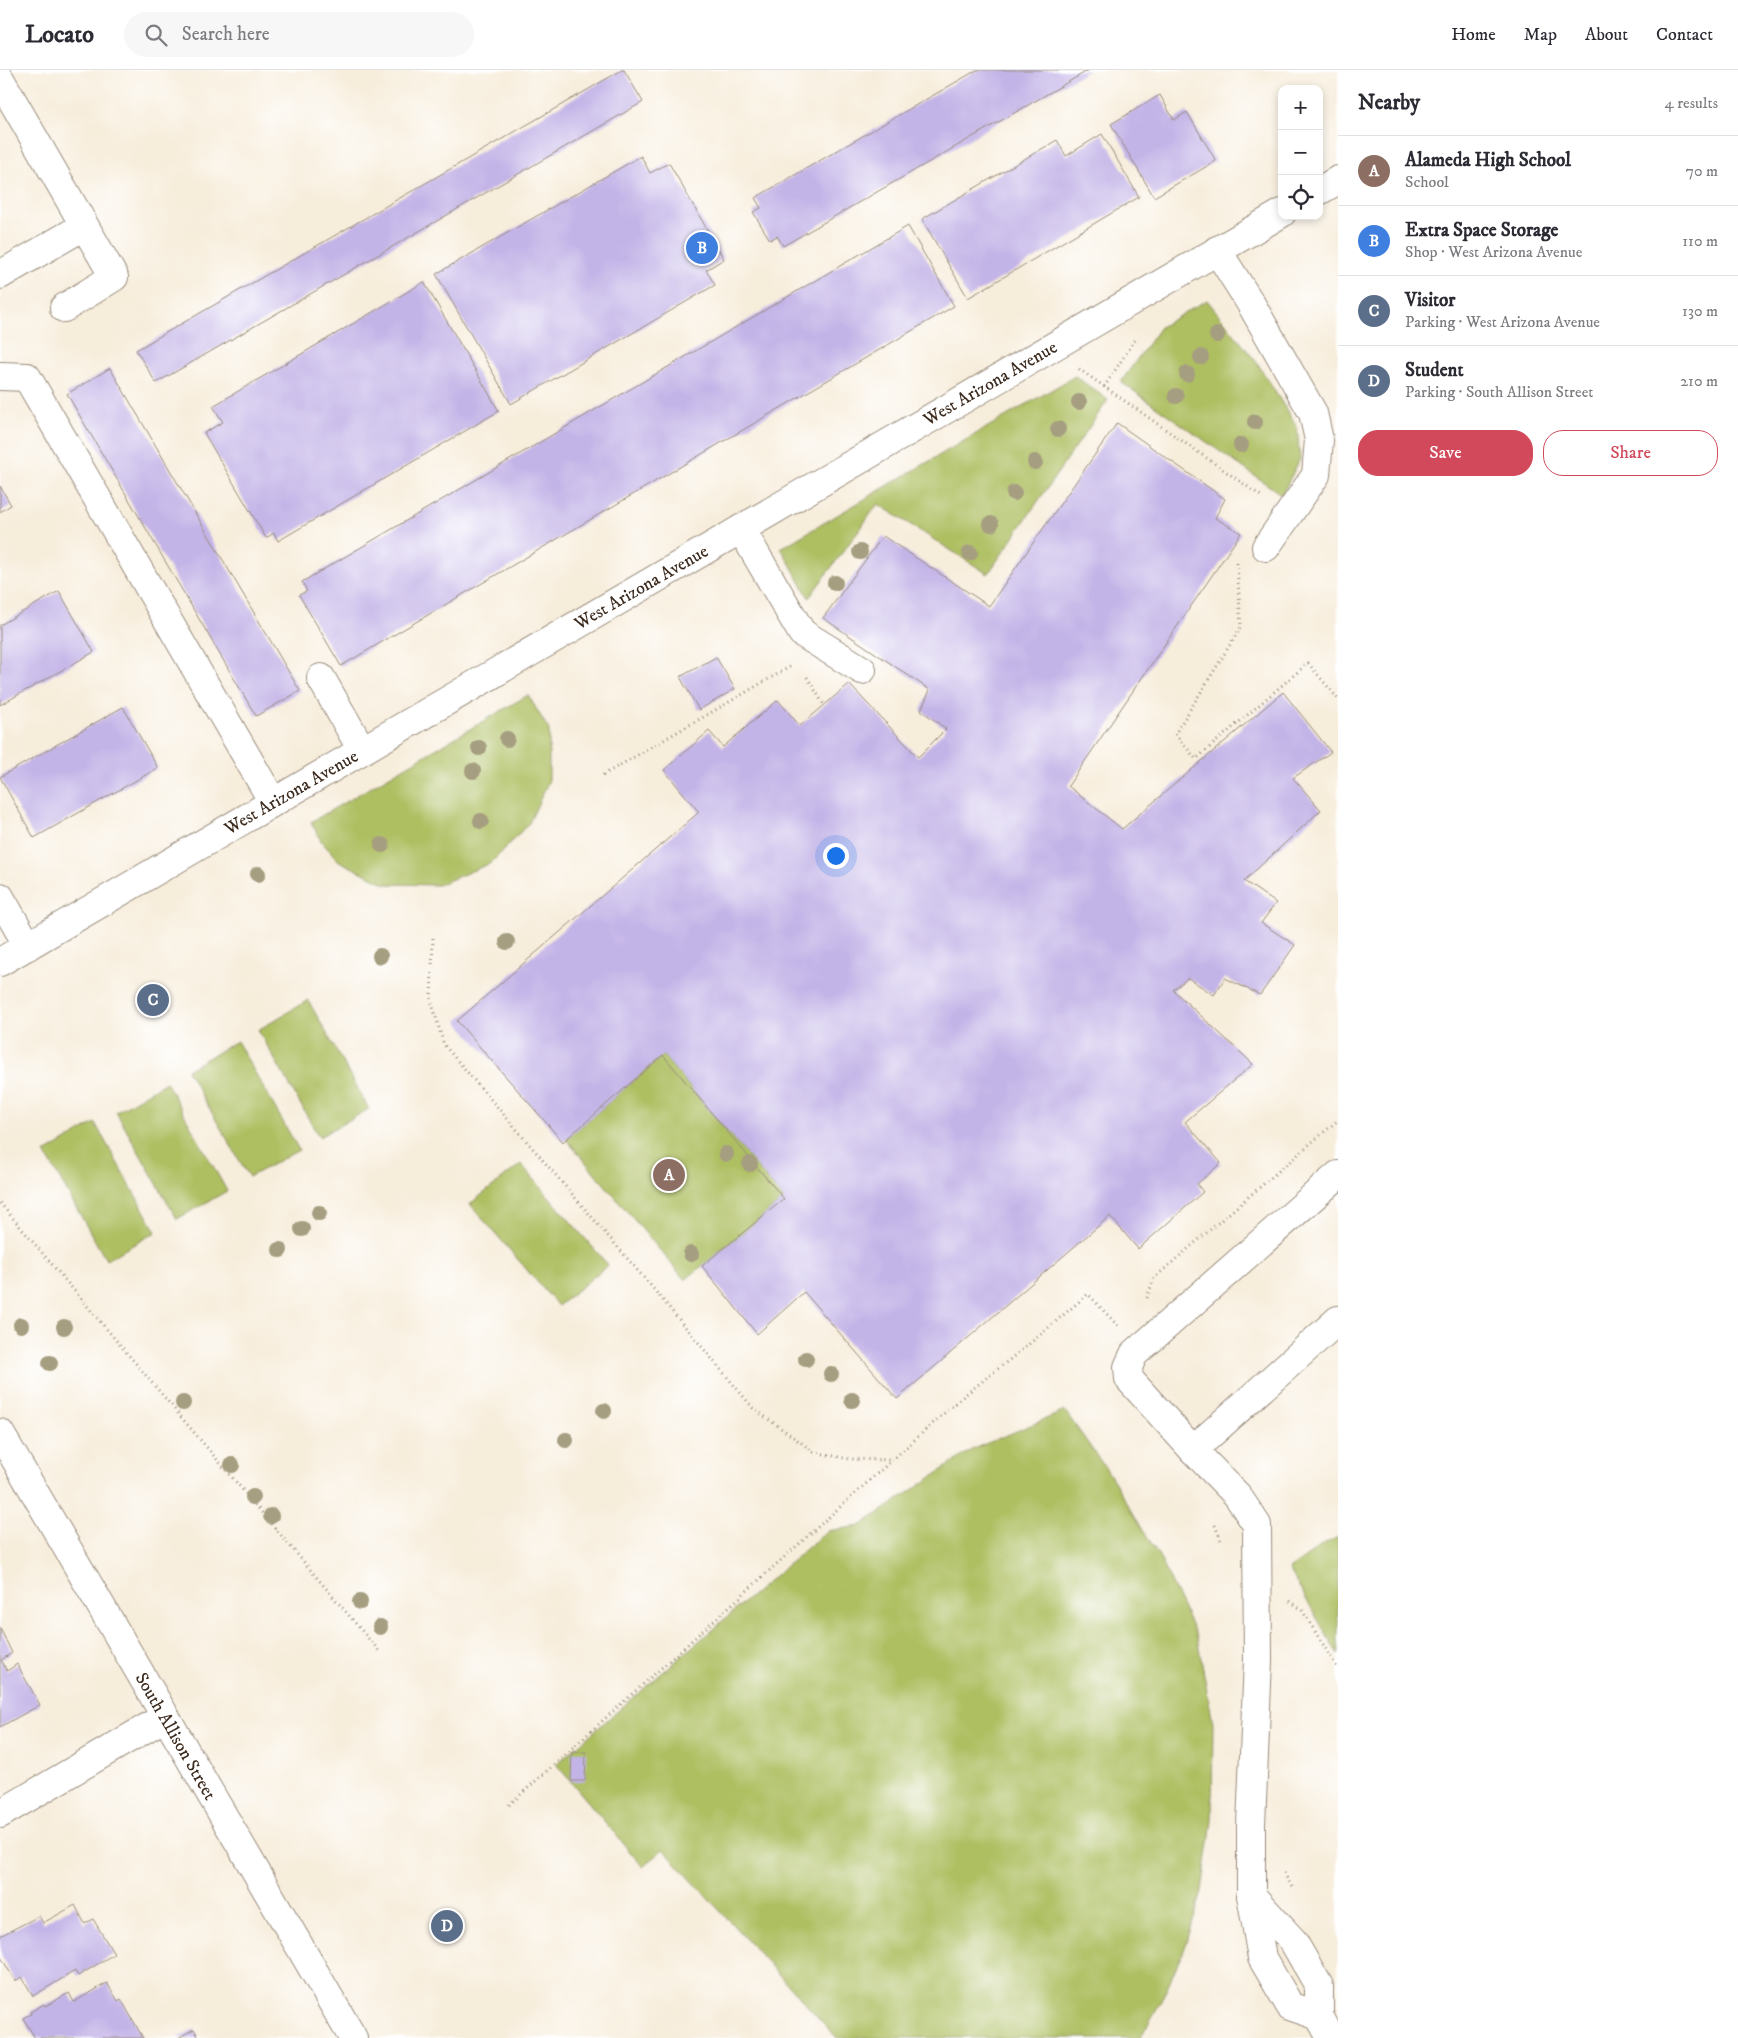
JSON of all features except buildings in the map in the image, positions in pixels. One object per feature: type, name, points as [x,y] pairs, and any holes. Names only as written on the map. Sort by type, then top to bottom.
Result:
[{"type":"street","points":[[0,79],[114,277],[64,308]]},
{"type":"street","points":[[1323,189],[1338,180]]},
{"type":"street","name":"West Arizona Avenue","points":[[0,962],[1278,214]]},
{"type":"street","points":[[0,276],[84,226]]},
{"type":"street","points":[[1217,250],[1251,304],[1313,413],[1319,440],[1316,475],[1266,547]]},
{"type":"street","points":[[0,376],[27,377],[273,802]]},
{"type":"street","points":[[741,529],[802,632],[862,670]]},
{"type":"street","points":[[321,678],[362,750]]},
{"type":"street","points":[[0,897],[28,946]]},
{"type":"street","points":[[1325,2027],[1319,1986],[1293,1941],[1251,1895],[1258,1660],[1257,1525],[1237,1495],[1193,1450],[1129,1379],[1128,1368],[1134,1354],[1338,1175]]},
{"type":"street","points":[[1193,1450],[1338,1320]]},
{"type":"street","name":"South Allison Street","points":[[0,1433],[353,2038]]},
{"type":"street","points":[[0,1814],[165,1717]]},
{"type":"path","points":[[1104,387],[1141,332]]},
{"type":"path","points":[[1077,368],[1288,515]]},
{"type":"path","points":[[1236,559],[1241,627],[1175,734],[1196,759],[1308,663],[1338,699]]},
{"type":"path","points":[[603,774],[799,662]]},
{"type":"path","points":[[804,671],[824,705]]},
{"type":"path","points":[[433,938],[431,1000],[444,1045],[753,1408],[814,1452],[850,1459],[892,1460]]},
{"type":"path","points":[[0,1203],[378,1652]]},
{"type":"path","points":[[509,1805],[960,1399],[1088,1294],[1120,1328]]},
{"type":"path","points":[[1285,1609],[1288,1600],[1302,1610],[1338,1669]]},
{"type":"path","points":[[1284,1872],[1297,1897]]},
{"type":"green space","points":[[1207,300],[1258,364],[1297,427],[1300,459],[1282,495],[1121,382],[1160,327]]},
{"type":"green space","points":[[1075,376],[1108,400],[988,574],[878,504],[809,598],[781,548]]},
{"type":"green space","points":[[528,695],[549,730],[549,780],[529,823],[491,863],[438,885],[386,884],[339,861],[321,841],[311,822]]},
{"type":"green space","points":[[308,1000],[369,1109],[319,1137],[258,1030]]},
{"type":"green space","points":[[237,1041],[299,1150],[249,1177],[187,1070]]},
{"type":"green space","points":[[663,1055],[784,1199],[685,1280],[566,1139]]},
{"type":"green space","points":[[166,1082],[227,1191],[177,1219],[116,1112]]},
{"type":"green space","points":[[95,1123],[156,1232],[106,1260],[45,1153]]},
{"type":"green space","points":[[521,1164],[608,1265],[558,1306],[470,1204]]},
{"type":"green space","points":[[1065,1411],[1111,1476],[1159,1556],[1197,1637],[1213,1723],[1212,1821],[1202,1891],[1186,1945],[1160,2003],[1140,2038],[837,2038],[663,1849],[643,1867],[556,1764],[827,1531],[860,1526],[973,1449]]},
{"type":"green space","points":[[1338,1537],[1338,1655],[1289,1569],[1323,1545]]},
{"type":"place","name":"Extra Space Storage","points":[[702,248]]},
{"type":"place","name":"Visitor","points":[[153,1000]]},
{"type":"place","name":"Alameda High School","points":[[669,1175]]},
{"type":"place","name":"Student","points":[[447,1926]]}]
